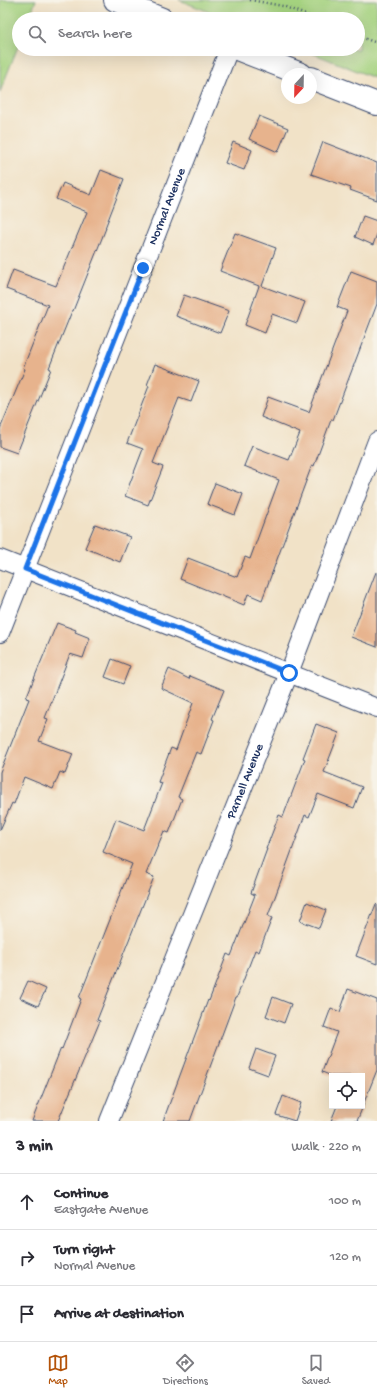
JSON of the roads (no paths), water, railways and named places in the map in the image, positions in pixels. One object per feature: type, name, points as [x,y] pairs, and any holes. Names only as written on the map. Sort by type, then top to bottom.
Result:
[{"type":"street","points":[[115,0],[145,12]]},
{"type":"street","name":"Normal Avenue","points":[[0,633],[226,56]]},
{"type":"street","points":[[255,56],[285,68]]},
{"type":"street","points":[[317,80],[377,104]]},
{"type":"street","name":"Parnell Avenue","points":[[109,1121],[289,673],[377,440]]},
{"type":"street","points":[[0,559],[377,708]]}]
